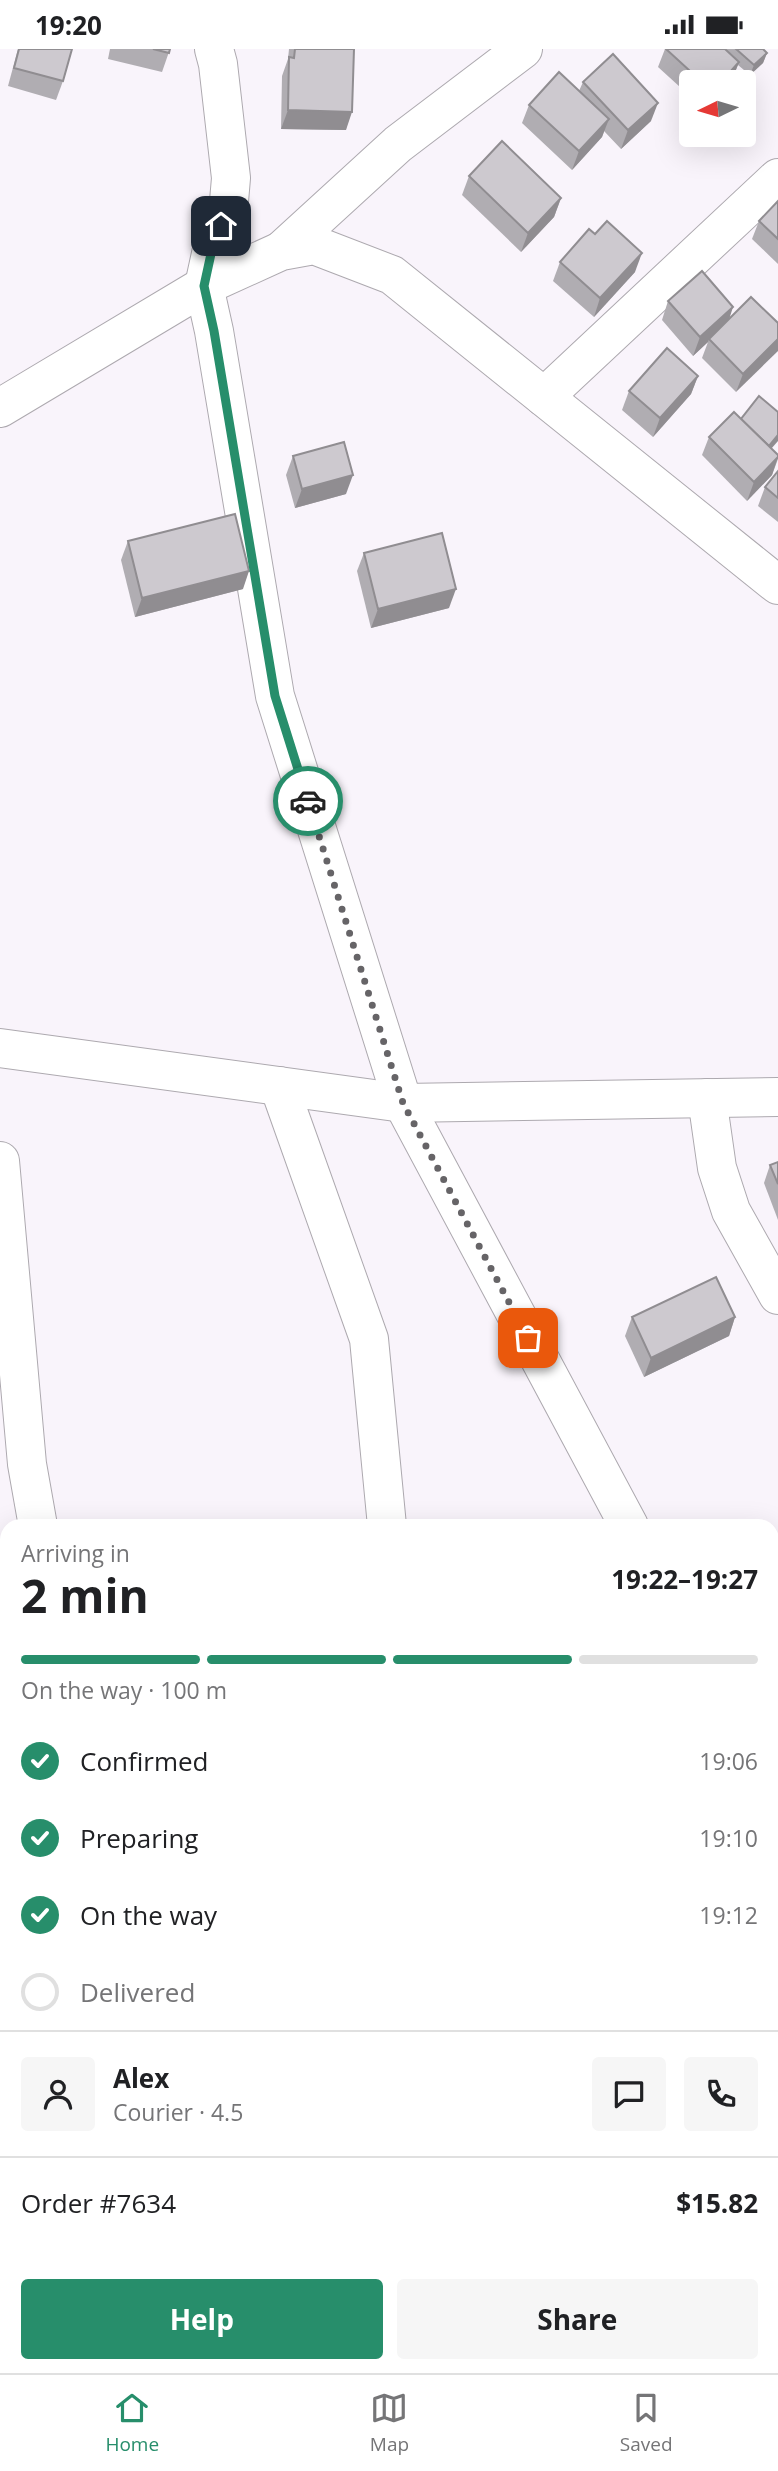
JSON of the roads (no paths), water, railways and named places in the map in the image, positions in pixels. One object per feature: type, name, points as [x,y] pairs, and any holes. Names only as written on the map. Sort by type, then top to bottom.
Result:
[{"type":"street","points":[[214,49],[231,178],[228,213],[214,240],[204,286],[214,331],[275,696],[403,1103],[625,1519]]},
{"type":"street","points":[[281,251],[398,143],[523,49]]},
{"type":"street","points":[[544,397],[778,179]]},
{"type":"street","points":[[0,408],[204,286],[281,251],[314,245],[392,275],[778,585]]},
{"type":"street","points":[[0,1048],[403,1103],[778,1097]]},
{"type":"street","points":[[279,1086],[369,1339],[386,1519]]},
{"type":"street","points":[[707,1098],[717,1168],[731,1212],[778,1295]]},
{"type":"street","points":[[0,1161],[14,1462],[35,1519]]}]
